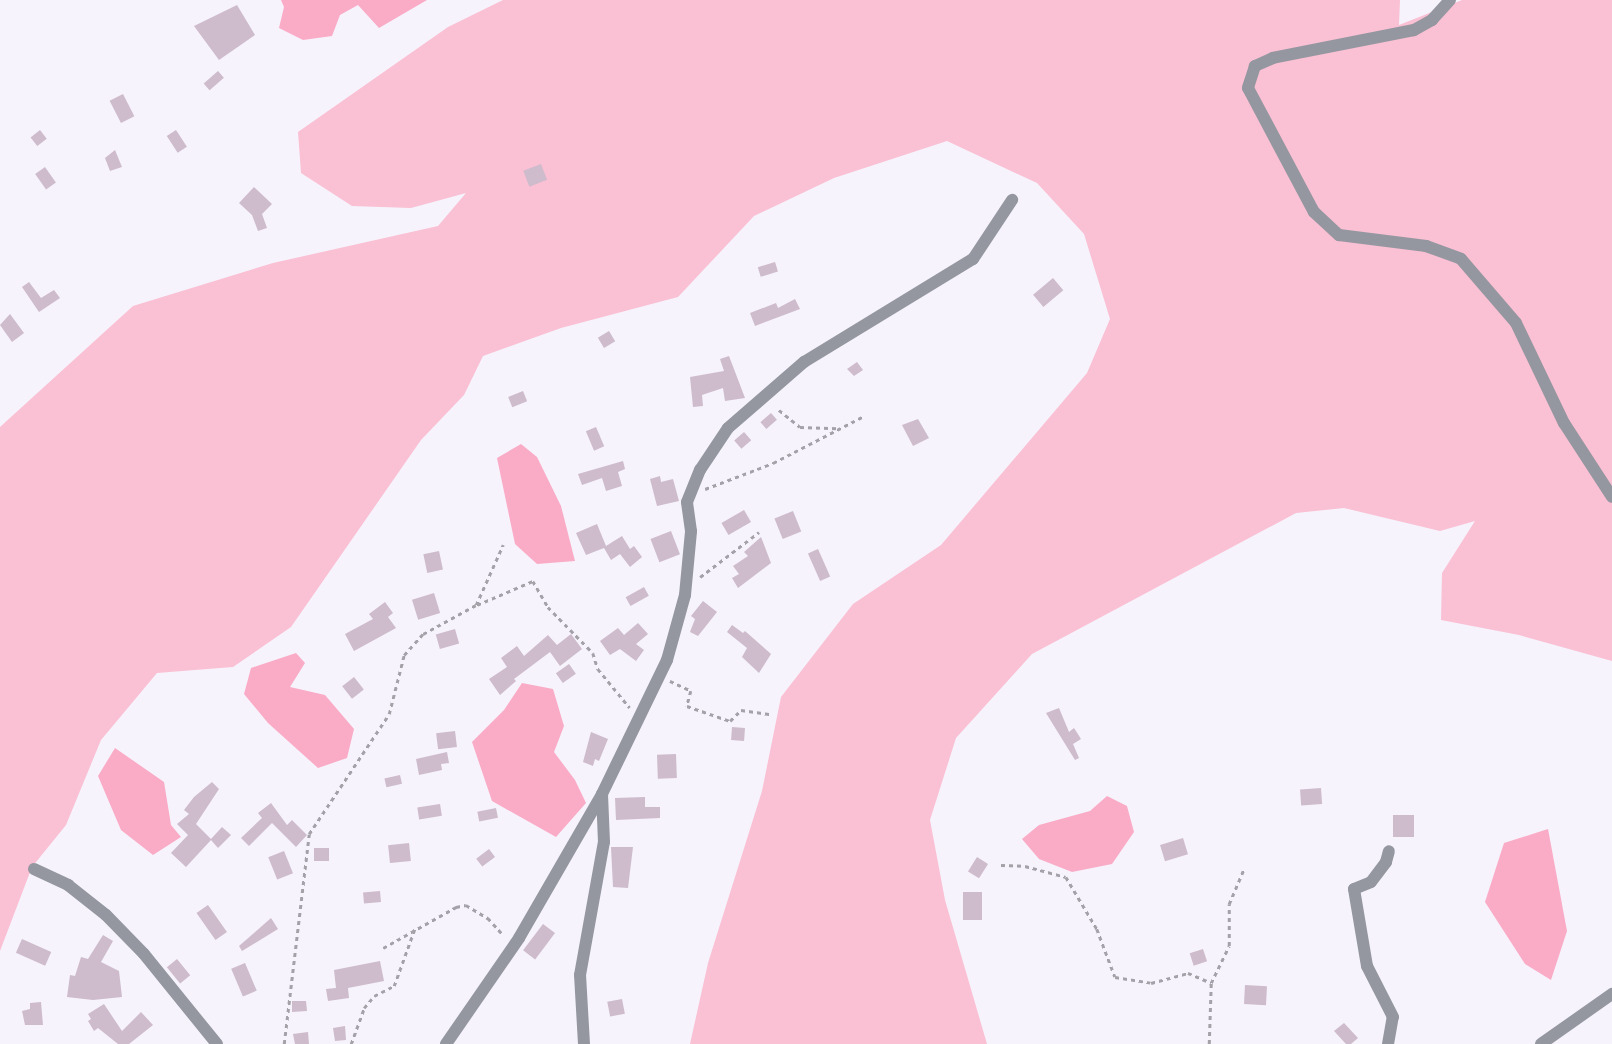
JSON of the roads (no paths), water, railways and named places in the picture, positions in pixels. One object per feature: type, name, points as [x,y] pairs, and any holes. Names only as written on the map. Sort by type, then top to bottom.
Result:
[{"type":"street","points":[[1450,0],[1432,20],[1414,30],[1273,58],[1255,66],[1248,88],[1314,212],[1339,235],[1426,246],[1462,259],[1516,323],[1564,423],[1612,497]]},
{"type":"street","points":[[446,1044],[519,938],[602,794],[660,675],[687,582],[690,494],[700,470],[728,428],[748,408],[804,362],[973,259],[1012,200]]},
{"type":"street","points":[[584,1044],[580,975],[604,842],[602,794]]},
{"type":"street","points":[[1388,1044],[1393,1017],[1367,966],[1354,889],[1371,882],[1386,862],[1389,851]]},
{"type":"street","points":[[34,869],[68,885],[106,915],[144,954],[217,1044]]},
{"type":"street","points":[[1541,1044],[1612,994]]}]
